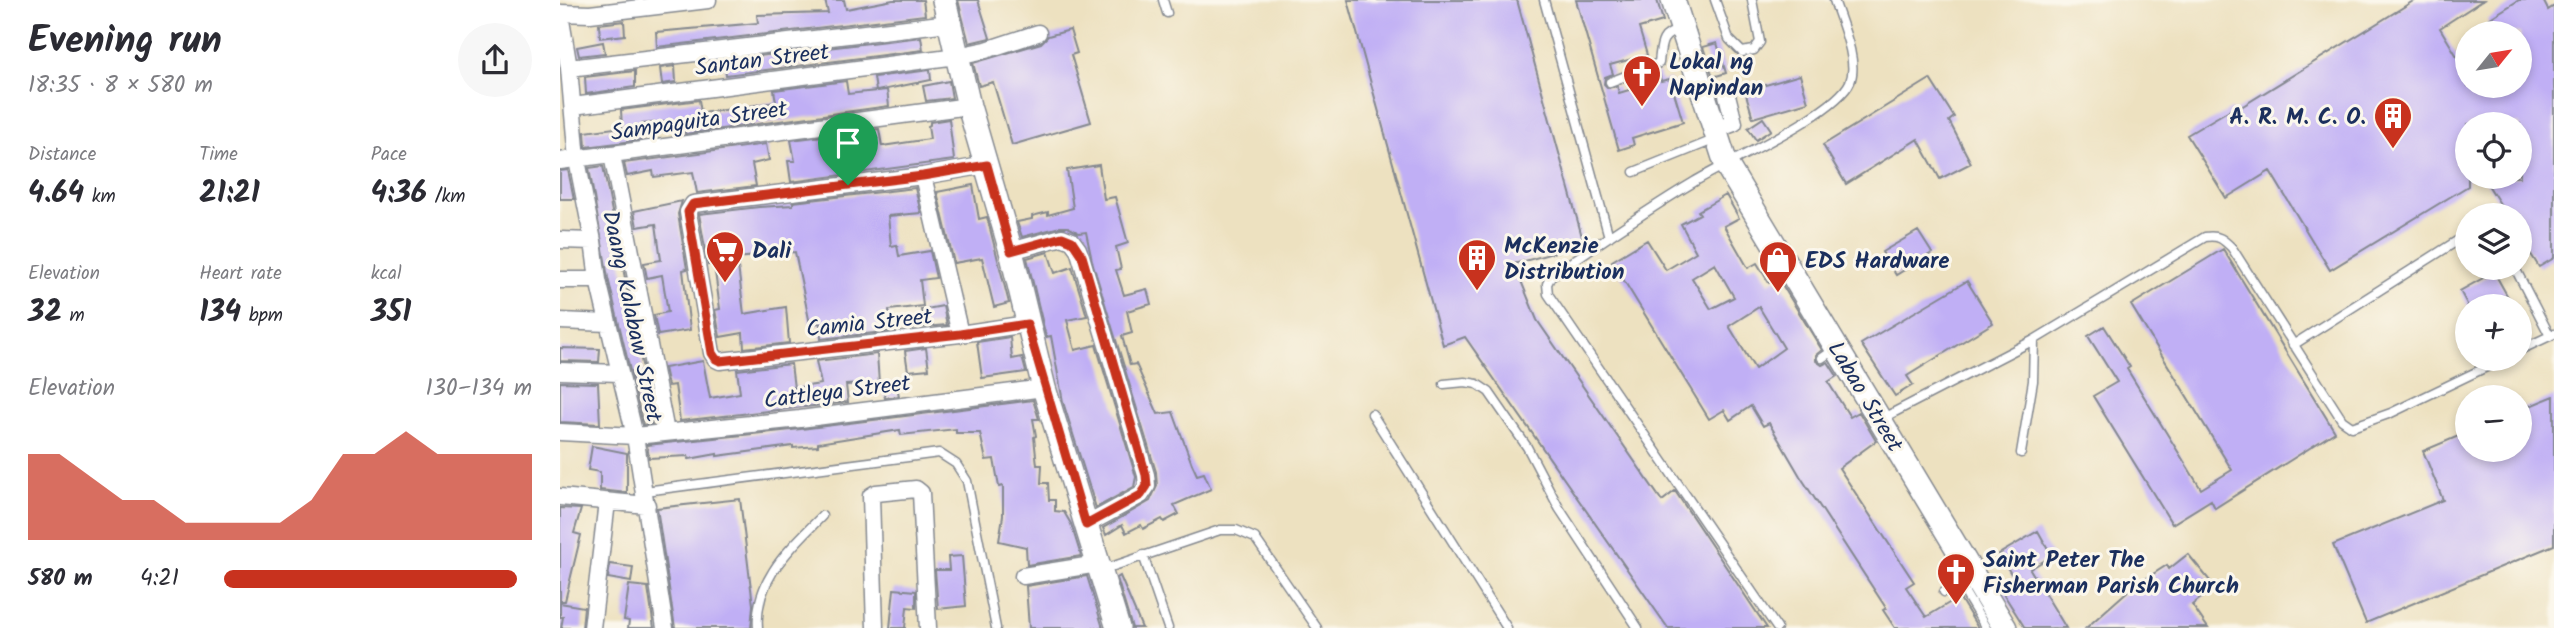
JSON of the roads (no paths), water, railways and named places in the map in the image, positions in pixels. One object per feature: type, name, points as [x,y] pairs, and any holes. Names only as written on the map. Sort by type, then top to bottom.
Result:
[{"type":"main road","points":[[944,0],[969,106],[1011,251],[1044,388],[1118,628]]},
{"type":"main road","name":"Labao Street","points":[[1673,0],[1726,164],[1830,353],[1881,420],[1966,579],[2005,628]]},
{"type":"street","points":[[560,13],[590,15],[708,0]]},
{"type":"street","name":"Daang Kalabaw Street","points":[[560,13],[569,68],[568,100],[577,160],[598,280],[635,436],[665,628]]},
{"type":"street","points":[[569,68],[949,23]]},
{"type":"street","name":"Santan Street","points":[[568,100],[957,56],[986,50],[1038,33]]},
{"type":"street","points":[[1717,134],[1734,123],[1727,95]]},
{"type":"street","name":"Sampaguita Street","points":[[560,161],[969,106]]},
{"type":"street","points":[[612,155],[666,432]]},
{"type":"street","points":[[960,334],[923,176],[987,165]]},
{"type":"street","name":"Camia Street","points":[[923,176],[691,206],[688,212],[711,348],[716,359],[720,361],[960,334],[1027,324]]},
{"type":"street","points":[[1011,251],[1062,237],[1072,241],[1078,249],[1146,475],[1147,486],[1141,495],[1086,525]]},
{"type":"street","points":[[560,240],[593,241]]},
{"type":"street","points":[[560,280],[598,280]]},
{"type":"street","points":[[560,321],[608,323]]},
{"type":"street","points":[[560,371],[619,373]]},
{"type":"street","name":"Cattleya Street","points":[[560,432],[635,436],[800,419],[1044,388]]},
{"type":"street","points":[[875,628],[871,496],[876,493],[919,489],[928,628]]},
{"type":"street","points":[[560,497],[607,502],[646,498]]},
{"type":"street","points":[[592,628],[607,502]]},
{"type":"street","points":[[1023,576],[1099,568]]},
{"type":"lane","points":[[1163,0],[1167,13]]},
{"type":"lane","points":[[1544,0],[1609,237]]},
{"type":"lane","points":[[1715,0],[1729,39],[1742,52],[1754,50],[1760,42],[1752,0]]},
{"type":"lane","points":[[1777,628],[1548,294],[1547,284],[1551,276],[1693,182],[1815,116],[1837,100],[1849,86],[1853,74],[1853,60],[1834,0]]},
{"type":"lane","points":[[1609,82],[1659,63],[1661,41],[1672,32],[1682,30]]},
{"type":"lane","points":[[1634,172],[1717,134]]},
{"type":"lane","points":[[1881,420],[2034,340],[2205,237],[2215,236],[2222,238],[2232,248],[2342,420],[2352,427],[2391,413],[2478,371]]},
{"type":"lane","points":[[2293,345],[2455,242]]},
{"type":"lane","points":[[2522,280],[2552,335],[2532,345]]},
{"type":"lane","points":[[2021,453],[2033,381],[2034,340]]},
{"type":"lane","points":[[1444,384],[1478,384],[1489,392],[1527,447],[1559,508],[1638,628]]},
{"type":"lane","points":[[1372,414],[1507,628]]},
{"type":"lane","points":[[646,498],[939,453],[956,464],[967,481],[996,628]]},
{"type":"lane","points":[[758,628],[758,607],[769,577],[783,557],[822,516]]},
{"type":"lane","points":[[1099,568],[1220,530],[1236,530],[1255,538],[1317,628]]},
{"type":"lane","points":[[1143,555],[1168,628]]},
{"type":"lane","points":[[1944,592],[1966,579],[1986,628]]},
{"type":"place","name":"Lokal ng Napindan","points":[[1642,108]]},
{"type":"place","name":"A. R. M. C. O.","points":[[2393,150]]},
{"type":"place","name":"Dali","points":[[725,284]]},
{"type":"place","name":"McKenzie Distribution","points":[[1477,292]]},
{"type":"place","name":"EDS Hardware","points":[[1778,294]]},
{"type":"place","name":"Saint Peter The Fisherman Parish Church","points":[[1956,606]]}]
